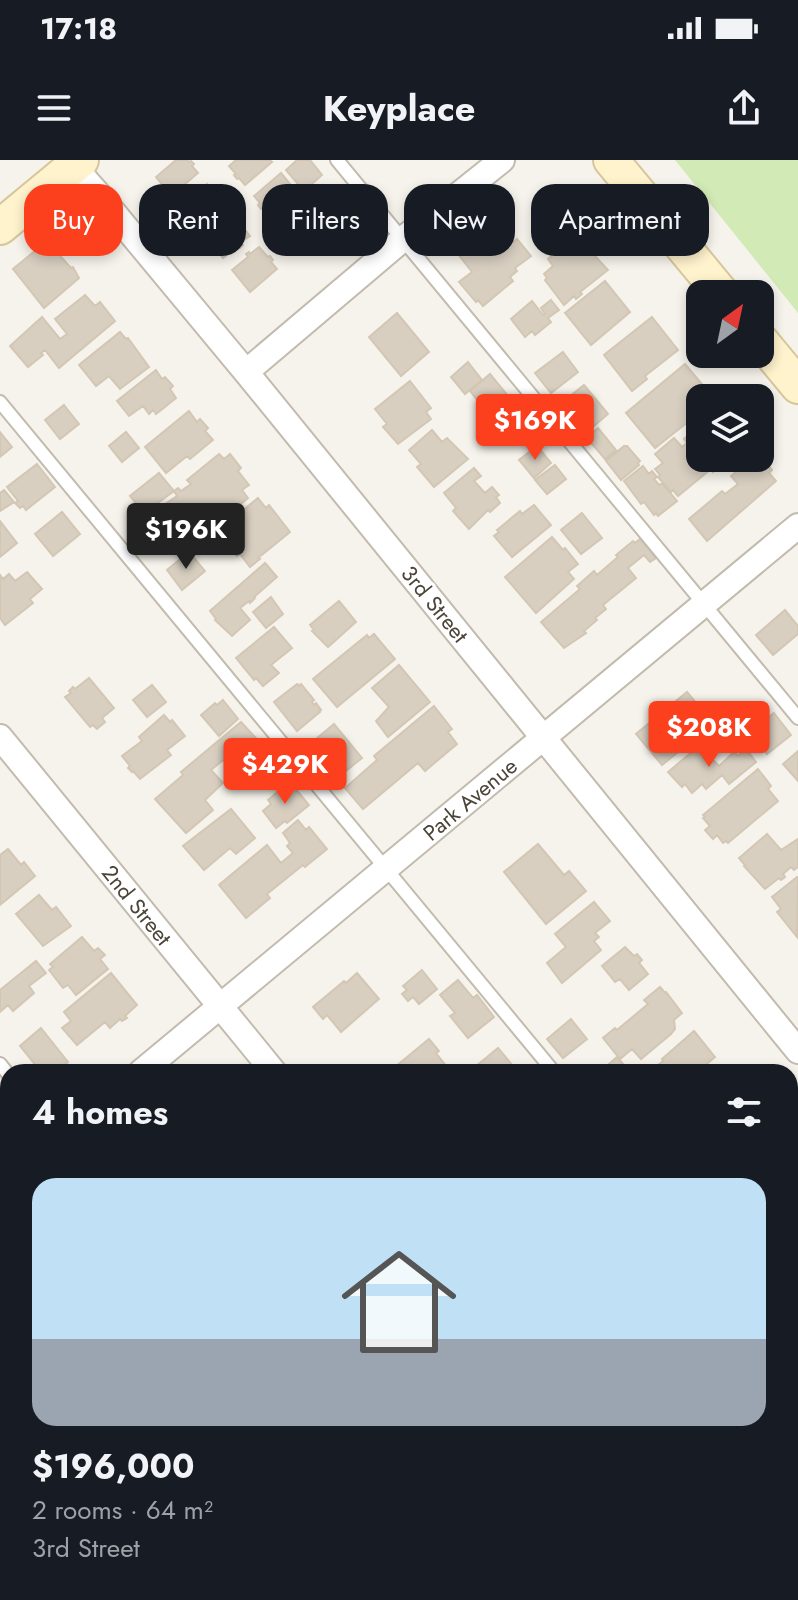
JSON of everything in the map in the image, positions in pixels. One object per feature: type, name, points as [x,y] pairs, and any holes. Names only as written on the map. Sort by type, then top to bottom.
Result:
[{"type":"main road","points":[[611,160],[710,280]]},
{"type":"main road","points":[[0,227],[74,162]]},
{"type":"main road","points":[[774,357],[798,386]]},
{"type":"street","points":[[246,372],[502,160]]},
{"type":"street","name":"3rd Street","points":[[74,162],[798,1051]]},
{"type":"street","name":"Park Avenue","points":[[151,1064],[798,526]]},
{"type":"street","name":"2nd Street","points":[[0,737],[267,1064]]},
{"type":"lane","points":[[337,160],[798,718]]},
{"type":"lane","points":[[0,402],[547,1064]]},
{"type":"green space","points":[[675,160],[798,160],[798,313],[709,202],[709,184],[694,184]]},
{"type":"building","points":[[176,160],[191,161],[198,173],[185,184],[162,184],[156,177]]},
{"type":"building","points":[[236,160],[272,162],[246,184],[237,179],[229,166]]},
{"type":"building","points":[[297,160],[310,160],[322,175],[312,184],[298,184],[286,170]]},
{"type":"building","points":[[281,173],[290,184],[268,184]]},
{"type":"building","points":[[262,189],[261,209],[260,203],[254,196]]},
{"type":"building","points":[[517,239],[531,256],[515,268],[517,271],[510,277],[513,281],[483,306],[459,282],[472,272],[460,256],[515,256]]},
{"type":"building","points":[[259,247],[262,256],[270,256],[277,269],[250,292],[232,270],[248,257],[246,254]]},
{"type":"building","points":[[29,256],[60,256],[73,267],[79,278],[44,308],[13,269]]},
{"type":"building","points":[[551,256],[595,256],[608,270],[580,292],[582,294],[576,299],[574,296],[564,305],[545,280],[544,274],[553,266],[548,259]]},
{"type":"building","points":[[605,281],[630,312],[591,345],[565,313]]},
{"type":"building","points":[[85,295],[95,306],[100,302],[115,321],[59,368],[45,350],[28,367],[10,346],[42,317],[60,339],[67,334],[55,319]]},
{"type":"building","points":[[551,300],[559,310],[548,318],[551,322],[535,335],[532,331],[525,337],[511,319],[532,301],[543,315],[541,308]]},
{"type":"building","points":[[397,313],[429,352],[401,376],[369,337]]},
{"type":"building","points":[[652,317],[678,350],[645,376],[647,379],[632,391],[604,355]]},
{"type":"building","points":[[120,332],[149,367],[120,389],[109,376],[96,386],[79,365]]},
{"type":"building","points":[[563,352],[578,372],[551,393],[535,373]]},
{"type":"building","points":[[468,362],[482,380],[465,394],[451,377]]},
{"type":"building","points":[[685,364],[702,384],[686,384],[686,423],[655,448],[626,413]]},
{"type":"building","points":[[156,370],[162,379],[165,377],[173,386],[170,389],[176,398],[156,414],[153,410],[149,414],[143,406],[129,416],[117,401]]},
{"type":"building","points":[[490,374],[509,397],[489,414],[470,391]]},
{"type":"building","points":[[410,381],[431,408],[426,412],[431,419],[398,444],[383,427],[387,424],[375,409]]},
{"type":"building","points":[[584,385],[608,414],[587,432],[563,402]]},
{"type":"building","points":[[504,404],[518,422],[499,438],[484,420]]},
{"type":"building","points":[[64,405],[79,424],[60,439],[45,420]]},
{"type":"building","points":[[189,411],[197,422],[200,419],[208,428],[205,431],[213,440],[166,473],[145,447]]},
{"type":"building","points":[[598,428],[616,450],[605,459],[587,438]]},
{"type":"building","points":[[432,430],[442,442],[447,438],[468,459],[434,487],[417,467],[421,464],[409,450]]},
{"type":"building","points":[[0,432],[12,447],[0,457]]},
{"type":"building","points":[[126,432],[139,448],[122,462],[109,446]]},
{"type":"building","points":[[674,438],[682,447],[686,444],[686,472],[707,472],[678,496],[658,477],[660,475],[655,469],[663,463],[655,454]]},
{"type":"building","points":[[537,446],[551,463],[534,478],[519,460]]},
{"type":"building","points":[[624,446],[640,461],[621,480],[606,461]]},
{"type":"building","points":[[219,454],[224,459],[230,454],[241,468],[238,471],[249,485],[242,490],[248,498],[213,527],[199,510],[197,517],[210,532],[191,548],[189,545],[179,553],[171,544],[181,536],[178,532],[171,537],[166,530],[171,525],[158,509],[177,496],[174,491],[178,488],[181,491],[191,484],[187,480]]},
{"type":"building","points":[[37,464],[55,487],[26,510],[15,503],[18,501],[7,487]]},
{"type":"building","points":[[555,465],[566,479],[547,494],[535,480]]},
{"type":"building","points":[[643,466],[649,474],[652,471],[659,485],[662,483],[677,501],[658,516],[644,502],[641,504],[624,481]]},
{"type":"building","points":[[474,468],[481,476],[474,481],[485,493],[492,487],[499,495],[496,497],[500,503],[469,529],[453,511],[456,508],[444,493]]},
{"type":"building","points":[[736,472],[770,472],[776,481],[707,541],[689,519],[722,491],[725,494],[738,484],[731,476]]},
{"type":"building","points":[[159,473],[174,491],[144,513],[130,496]]},
{"type":"building","points":[[4,490],[14,502],[0,511],[0,493]]},
{"type":"building","points":[[258,498],[266,508],[269,505],[290,532],[250,567],[230,547],[229,542],[235,536],[226,524]]},
{"type":"building","points":[[534,505],[551,525],[512,557],[494,536],[520,511],[522,514]]},
{"type":"building","points":[[62,512],[80,534],[53,556],[35,534]]},
{"type":"building","points":[[582,513],[602,538],[581,554],[561,530]]},
{"type":"building","points":[[0,521],[17,543],[0,557]]},
{"type":"building","points":[[552,537],[578,564],[568,572],[574,579],[536,613],[505,577]]},
{"type":"building","points":[[640,539],[656,558],[650,562],[644,555],[628,568],[636,578],[603,605],[606,609],[584,631],[586,633],[564,648],[541,622],[580,589],[577,586],[594,571],[597,575],[618,557],[616,555]]},
{"type":"building","points":[[189,552],[205,571],[182,590],[167,570]]},
{"type":"building","points":[[265,563],[277,577],[250,603],[240,608],[250,620],[232,636],[210,611]]},
{"type":"building","points":[[27,572],[42,589],[30,599],[33,603],[5,625],[0,618],[0,575],[3,579],[9,574],[15,581]]},
{"type":"building","points":[[271,597],[283,614],[266,628],[253,612]]},
{"type":"building","points":[[339,601],[356,622],[328,647],[310,625]]},
{"type":"building","points":[[785,610],[798,626],[798,634],[773,655],[756,635]]},
{"type":"building","points":[[274,627],[292,648],[271,665],[279,673],[263,686],[236,658]]},
{"type":"building","points":[[374,634],[395,659],[337,707],[313,679],[367,635],[369,638]]},
{"type":"building","points":[[399,665],[430,702],[388,737],[376,721],[389,707],[372,688]]},
{"type":"building","points":[[89,678],[114,708],[102,718],[105,722],[97,729],[93,725],[90,727],[65,697],[73,687],[75,689]]},
{"type":"building","points":[[301,684],[314,700],[314,705],[316,703],[321,710],[297,731],[274,702]]},
{"type":"building","points":[[152,685],[166,702],[147,717],[133,700]]},
{"type":"building","points":[[687,692],[702,710],[677,731],[688,744],[662,765],[636,734]]},
{"type":"building","points":[[223,700],[238,719],[219,736],[201,715]]},
{"type":"building","points":[[434,706],[452,729],[448,732],[457,744],[425,771],[418,763],[363,809],[345,788],[377,760],[374,756]]},
{"type":"building","points":[[774,713],[791,735],[767,754],[750,732]]},
{"type":"building","points":[[164,715],[185,736],[167,750],[171,755],[140,779],[128,768],[130,766],[122,756],[142,741],[139,737]]},
{"type":"building","points":[[241,722],[267,754],[238,778],[223,760],[211,770],[223,783],[205,800],[213,810],[186,833],[155,799],[183,775],[181,772]]},
{"type":"building","points":[[334,724],[362,758],[342,774],[315,740]]},
{"type":"building","points":[[699,746],[719,766],[734,752],[738,756],[746,749],[756,762],[729,784],[722,775],[706,789],[702,784],[692,793],[668,772]]},
{"type":"building","points":[[798,751],[798,781],[783,764]]},
{"type":"building","points":[[758,769],[778,801],[728,843],[723,843],[717,835],[713,839],[705,830],[710,826],[703,815]]},
{"type":"building","points":[[290,782],[309,805],[276,828],[263,811],[271,804],[268,800]]},
{"type":"building","points":[[231,809],[255,838],[236,854],[230,848],[204,870],[183,846]]},
{"type":"building","points":[[298,820],[306,830],[309,827],[327,849],[267,894],[270,898],[246,918],[219,885],[267,845],[281,863],[293,853],[283,833]]},
{"type":"building","points":[[767,834],[781,850],[798,839],[798,867],[794,870],[791,867],[783,874],[785,877],[765,889],[739,858]]},
{"type":"building","points":[[538,844],[564,875],[569,871],[586,891],[546,924],[504,872]]},
{"type":"building","points":[[8,849],[35,876],[0,905],[0,855]]},
{"type":"building","points":[[797,877],[797,937],[777,912],[781,909],[772,897]]},
{"type":"building","points":[[39,895],[52,910],[56,907],[71,926],[43,946],[16,914]]},
{"type":"building","points":[[594,902],[610,921],[595,933],[599,937],[594,941],[601,950],[562,983],[547,963],[566,947],[555,934]]},
{"type":"building","points":[[82,937],[94,951],[98,948],[105,955],[100,959],[108,969],[76,995],[68,985],[63,988],[49,970],[53,967],[50,964]]},
{"type":"building","points":[[625,947],[634,956],[637,954],[642,960],[639,963],[648,974],[629,990],[620,979],[615,982],[602,966]]},
{"type":"building","points":[[36,961],[46,973],[29,986],[34,993],[13,1011],[8,1005],[0,1012],[0,990]]},
{"type":"building","points":[[422,970],[437,989],[419,1004],[413,997],[408,1001],[402,994],[407,990],[403,986]]},
{"type":"building","points":[[111,973],[137,1005],[125,1016],[127,1018],[120,1019],[110,1028],[105,1022],[77,1045],[62,1028],[71,1021],[64,1012]]},
{"type":"building","points":[[357,973],[379,999],[341,1032],[327,1015],[323,1019],[313,1007]]},
{"type":"building","points":[[458,980],[473,998],[477,995],[494,1017],[468,1038],[450,1016],[455,1013],[440,995]]},
{"type":"building","points":[[660,987],[682,1013],[674,1020],[675,1029],[641,1059],[632,1049],[620,1059],[603,1038],[648,1004],[644,1000]]},
{"type":"building","points":[[571,1019],[587,1039],[563,1058],[547,1039]]},
{"type":"building","points":[[41,1028],[68,1062],[35,1064],[20,1046]]},
{"type":"building","points":[[694,1031],[715,1057],[707,1064],[659,1064]]},
{"type":"building","points":[[429,1039],[445,1064],[399,1064]]},
{"type":"building","points":[[498,1048],[511,1064],[479,1064]]},
{"type":"building","points":[[617,1057],[623,1064],[609,1064]]}]
